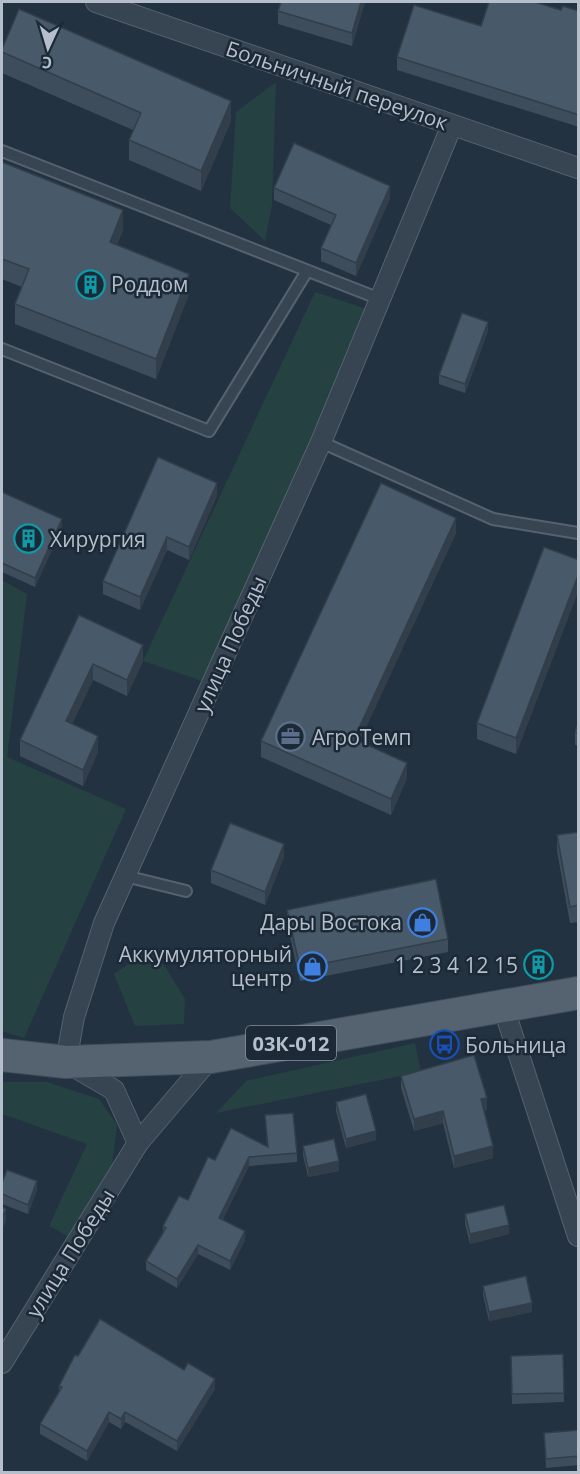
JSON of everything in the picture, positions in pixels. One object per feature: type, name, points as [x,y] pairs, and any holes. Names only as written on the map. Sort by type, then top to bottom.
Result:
[{"type":"main road","name":"03К-012","points":[[2,1055],[66,1062],[211,1057],[579,993]]},
{"type":"street","name":"Больничный переулок","points":[[96,2],[579,168]]},
{"type":"street","name":"улица Победы","points":[[66,1062],[77,1006],[104,923],[321,442],[452,125]]},
{"type":"street","points":[[503,1006],[579,1236]]},
{"type":"street","name":"улица Победы","points":[[2,1363],[138,1143],[211,1057]]},
{"type":"street","points":[[66,1062],[114,1090],[138,1143]]},
{"type":"lane","points":[[2,151],[380,300]]},
{"type":"lane","points":[[2,349],[209,431],[307,271]]},
{"type":"lane","points":[[321,442],[494,519],[579,533]]},
{"type":"lane","points":[[125,876],[186,891]]},
{"type":"green space","points":[[276,82],[272,205],[265,241],[230,208],[236,112]]},
{"type":"green space","points":[[315,292],[367,309],[214,685],[143,661]]},
{"type":"green space","points":[[2,580],[27,594],[7,757],[126,809],[24,1038],[2,1031]]},
{"type":"green space","points":[[153,947],[185,999],[184,1024],[135,1026],[114,974]]},
{"type":"green space","points":[[415,1043],[421,1072],[216,1113],[246,1081]]},
{"type":"green space","points":[[2,1082],[47,1082],[99,1099],[117,1125],[112,1166],[71,1238],[49,1226],[87,1144],[2,1114]]},
{"type":"building","points":[[281,2],[361,2],[352,33],[278,11]]},
{"type":"building","points":[[489,2],[535,2],[561,10],[563,6],[579,11],[579,115],[397,57],[414,5],[481,26]]},
{"type":"building","points":[[19,9],[231,101],[201,171],[129,140],[141,113],[2,52]]},
{"type":"building","points":[[294,143],[390,186],[356,263],[321,248],[336,215],[274,188]]},
{"type":"building","name":"Роддом","points":[[2,162],[123,210],[110,242],[189,274],[156,359],[15,304],[29,269],[2,259]]},
{"type":"building","points":[[462,313],[488,322],[465,384],[439,375]]},
{"type":"building","points":[[158,457],[217,483],[189,547],[167,537],[140,597],[103,581]]},
{"type":"building","points":[[381,483],[456,518],[354,739],[407,763],[391,799],[261,741]]},
{"type":"building","name":"Хирургия","points":[[2,492],[62,519],[35,578],[2,563]]},
{"type":"building","points":[[544,547],[579,560],[579,573],[516,738],[477,723]]},
{"type":"building","points":[[79,615],[143,645],[127,680],[93,664],[66,721],[98,736],[83,770],[20,740]]},
{"type":"building","points":[[230,823],[284,844],[265,892],[211,870]]},
{"type":"building","points":[[579,832],[579,905],[570,907],[557,835]]},
{"type":"building","points":[[436,879],[448,939],[300,968],[287,910]]},
{"type":"building","points":[[474,1055],[487,1098],[481,1099],[493,1146],[454,1156],[443,1111],[414,1119],[401,1076]]},
{"type":"building","points":[[366,1094],[376,1131],[346,1139],[336,1102]]},
{"type":"building","points":[[293,1113],[297,1153],[249,1157],[219,1218],[245,1231],[230,1261],[198,1245],[177,1279],[146,1261],[166,1228],[163,1226],[179,1196],[188,1200],[208,1157],[215,1160],[231,1128],[268,1147],[265,1115]]},
{"type":"building","points":[[334,1139],[339,1161],[308,1168],[303,1146]]},
{"type":"building","points":[[7,1170],[37,1181],[28,1205],[2,1194],[2,1183]]},
{"type":"building","points":[[504,1205],[509,1225],[470,1234],[465,1214]]},
{"type":"building","points":[[526,1276],[532,1303],[489,1312],[483,1286]]},
{"type":"building","points":[[100,1319],[184,1370],[188,1363],[215,1379],[177,1441],[125,1412],[121,1419],[109,1412],[87,1451],[40,1424],[62,1387],[59,1386],[75,1355],[78,1356]]},
{"type":"building","points":[[563,1354],[564,1393],[512,1394],[511,1356]]},
{"type":"building","points":[[579,1430],[579,1456],[546,1459],[544,1433]]},
{"type":"place","name":"Роддом","points":[[90,284]]},
{"type":"place","name":"Хирургия","points":[[29,539]]},
{"type":"place","name":"АгроТемп","points":[[291,737]]},
{"type":"place","name":"Дары Востока","points":[[423,922]]},
{"type":"place","name":"1 2 3 4 12 15","points":[[539,965]]},
{"type":"place","name":"Аккумуляторный центр","points":[[313,966]]},
{"type":"place","name":"Больница","points":[[444,1045]]}]
